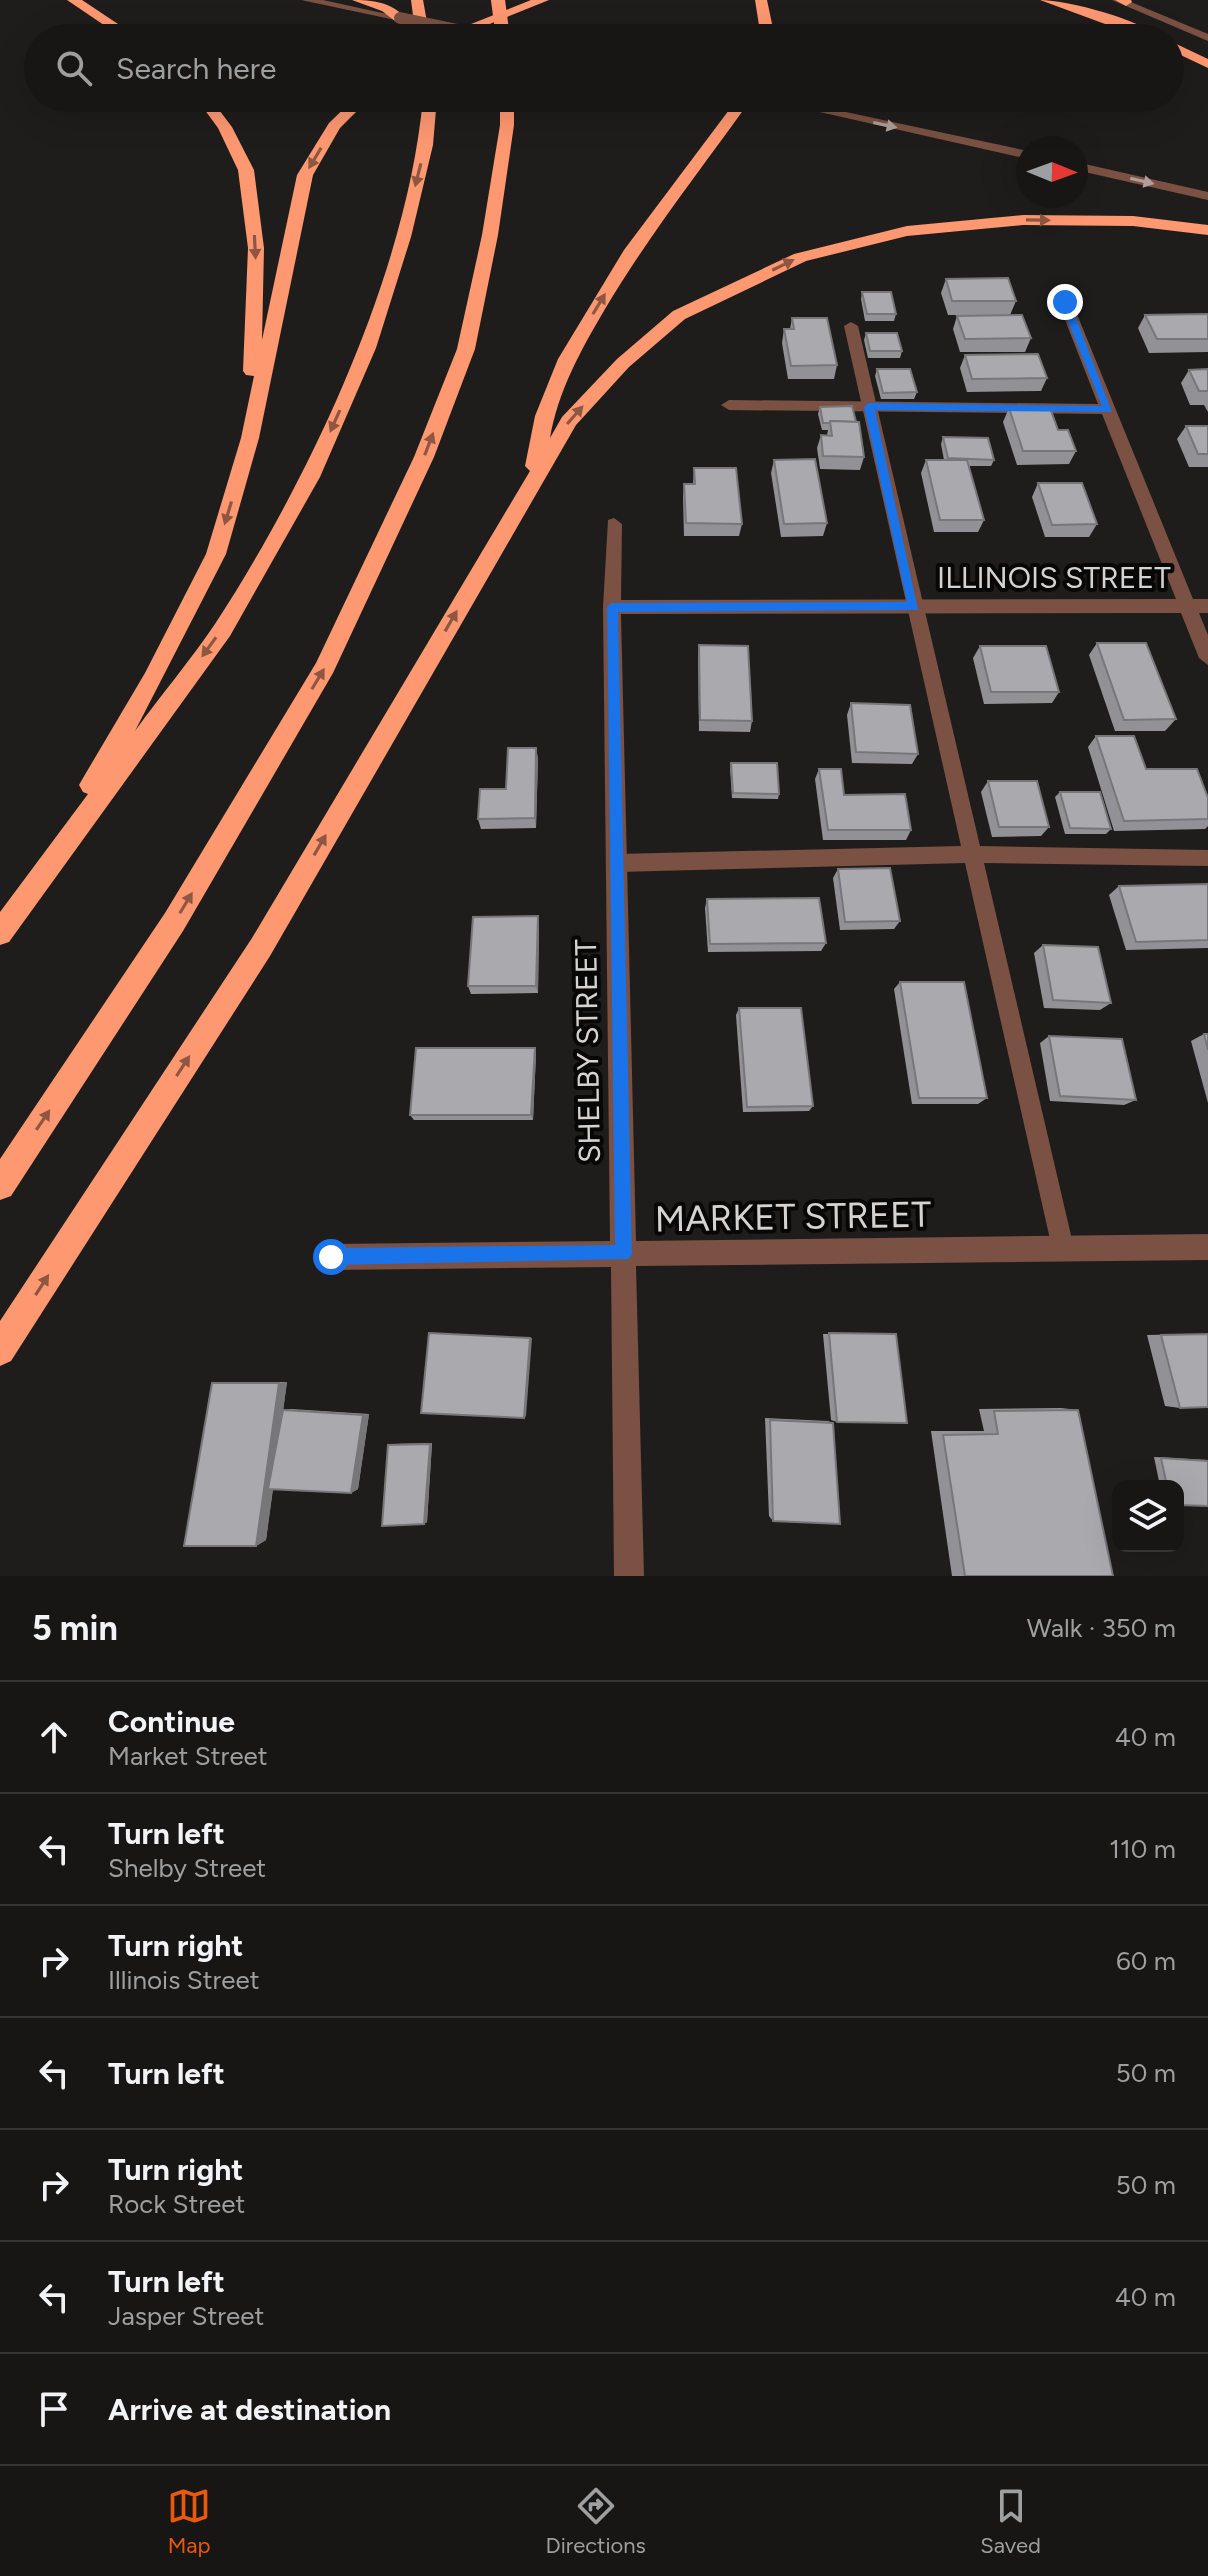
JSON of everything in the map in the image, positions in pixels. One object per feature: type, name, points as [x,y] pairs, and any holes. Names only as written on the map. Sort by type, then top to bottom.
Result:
[{"type":"highway","points":[[73,0],[110,24]]},
{"type":"highway","points":[[358,0],[387,8],[400,18]]},
{"type":"highway","points":[[417,0],[421,24]]},
{"type":"highway","points":[[498,0],[501,24]]},
{"type":"highway","points":[[480,24],[543,0]]},
{"type":"highway","points":[[761,0],[765,24]]},
{"type":"highway","points":[[1046,0],[1119,24]]},
{"type":"highway","points":[[1184,52],[1208,64]]},
{"type":"highway","points":[[214,112],[225,127],[246,170],[256,248],[250,438]]},
{"type":"highway","points":[[31,890],[153,679],[216,554],[250,438],[305,175],[334,126],[348,112]]},
{"type":"highway","points":[[0,933],[222,630],[310,477],[367,348],[403,237],[426,145],[429,112]]},
{"type":"highway","points":[[0,1185],[174,922],[317,681],[424,457],[466,349],[490,235],[507,112]]},
{"type":"highway","points":[[532,480],[544,416],[567,359],[632,250],[735,112]]},
{"type":"highway","points":[[0,1350],[261,947],[569,421],[623,363],[679,315],[800,257],[907,231],[1023,220],[1133,221],[1208,230]]},
{"type":"street","points":[[306,0],[429,24]]},
{"type":"street","points":[[1121,1],[1175,24]]},
{"type":"street","points":[[1184,28],[1208,38]]},
{"type":"street","points":[[828,112],[1016,152]]},
{"type":"street","points":[[1088,169],[1208,196]]},
{"type":"street","points":[[1065,302],[1208,658]]},
{"type":"street","points":[[729,405],[1108,409]]},
{"type":"street","name":"SHELBY STREET","points":[[614,524],[612,607],[629,1576]]},
{"type":"street","name":"ILLINOIS STREET","points":[[612,607],[1208,606]]},
{"type":"street","name":"MARKET STREET","points":[[331,1257],[1208,1247]]},
{"type":"lane","points":[[851,326],[1063,1248]]},
{"type":"lane","points":[[617,863],[971,854],[1208,858]]},
{"type":"building","points":[[1008,278],[1016,301],[952,301],[946,279]]},
{"type":"building","points":[[862,292],[891,292],[896,314],[867,314]]},
{"type":"building","points":[[1208,314],[1208,339],[1157,339],[1145,315]]},
{"type":"building","points":[[1022,315],[1031,338],[965,339],[957,316]]},
{"type":"building","points":[[792,318],[827,318],[837,365],[791,366],[784,329],[794,329]]},
{"type":"building","points":[[866,333],[897,333],[902,351],[870,351]]},
{"type":"building","points":[[1038,354],[1047,378],[972,379],[965,355]]},
{"type":"building","points":[[877,369],[910,369],[917,392],[883,393]]},
{"type":"building","points":[[1208,369],[1208,391],[1199,391],[1189,370]]},
{"type":"building","points":[[852,406],[856,422],[823,423],[820,407]]},
{"type":"building","points":[[1009,408],[1050,408],[1058,430],[1068,430],[1076,451],[1023,451]]},
{"type":"building","points":[[830,421],[859,422],[864,457],[823,456],[821,435],[832,436]]},
{"type":"building","points":[[1186,426],[1208,426],[1208,454],[1198,454]]},
{"type":"building","points":[[943,437],[988,438],[994,460],[948,458]]},
{"type":"building","points":[[815,459],[827,523],[784,524],[774,460]]},
{"type":"building","points":[[926,460],[967,460],[984,520],[940,520]]},
{"type":"building","points":[[694,468],[736,468],[742,524],[686,523],[684,484],[695,484]]},
{"type":"building","points":[[1038,483],[1082,483],[1097,524],[1052,525]]},
{"type":"building","points":[[1097,643],[1146,643],[1176,719],[1124,720]]},
{"type":"building","points":[[699,645],[748,646],[752,721],[700,720]]},
{"type":"building","points":[[980,646],[1046,646],[1059,692],[991,692]]},
{"type":"building","points":[[851,703],[910,705],[918,754],[856,752]]},
{"type":"building","points":[[1096,736],[1134,736],[1146,769],[1197,769],[1208,798],[1208,819],[1124,821]]},
{"type":"building","points":[[508,748],[536,748],[535,818],[478,819],[480,789],[506,789]]},
{"type":"building","points":[[731,763],[777,763],[779,794],[733,793]]},
{"type":"building","points":[[819,769],[841,769],[844,795],[905,794],[911,830],[828,830]]},
{"type":"building","points":[[988,781],[1037,781],[1049,827],[999,827]]},
{"type":"building","points":[[1060,792],[1100,792],[1111,829],[1070,828]]},
{"type":"building","points":[[890,868],[900,921],[845,922],[838,869]]},
{"type":"building","points":[[1208,884],[1208,940],[1136,942],[1119,886]]},
{"type":"building","points":[[819,898],[826,943],[710,944],[707,899]]},
{"type":"building","points":[[538,916],[536,986],[468,986],[473,917]]},
{"type":"building","points":[[1043,945],[1098,947],[1111,1003],[1053,1000]]},
{"type":"building","points":[[900,982],[964,982],[987,1098],[919,1098]]},
{"type":"building","points":[[739,1008],[801,1008],[813,1106],[747,1107]]},
{"type":"building","points":[[1049,1036],[1122,1039],[1136,1100],[1060,1096]]},
{"type":"building","points":[[416,1048],[535,1048],[531,1115],[410,1115]]},
{"type":"building","points":[[429,1333],[530,1338],[524,1418],[421,1413]]},
{"type":"building","points":[[829,1333],[896,1334],[907,1423],[837,1422]]},
{"type":"building","points":[[1208,1334],[1208,1407],[1180,1408],[1161,1335]]},
{"type":"building","points":[[212,1383],[279,1383],[256,1546],[184,1546]]},
{"type":"building","points":[[283,1410],[363,1415],[351,1493],[268,1489]]},
{"type":"building","points":[[1078,1410],[1113,1576],[965,1576],[943,1435],[998,1434],[994,1411]]},
{"type":"building","points":[[770,1420],[833,1423],[840,1524],[773,1521]]},
{"type":"building","points":[[430,1444],[424,1524],[382,1526],[388,1445]]},
{"type":"building","points":[[1161,1458],[1208,1461],[1208,1506],[1184,1505],[1184,1480],[1166,1480]]},
{"type":"route","points":[[331,1257],[623,1254],[612,607],[914,606],[869,407],[1108,409],[1065,302]]}]
